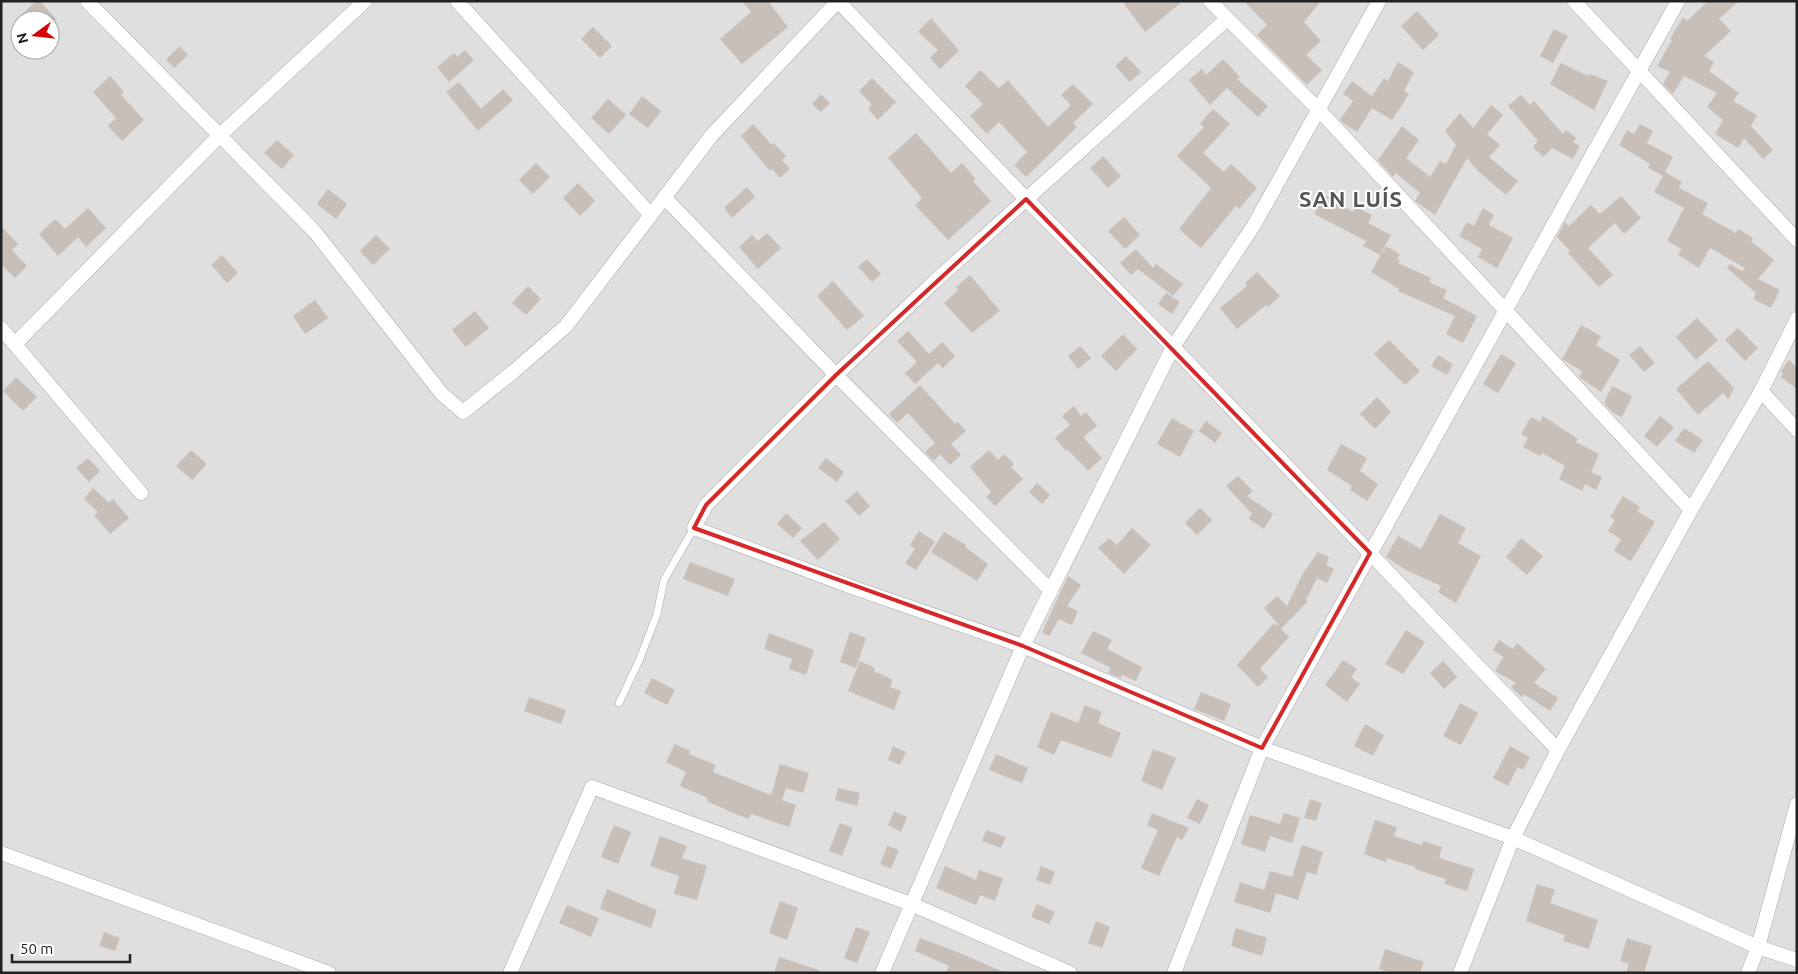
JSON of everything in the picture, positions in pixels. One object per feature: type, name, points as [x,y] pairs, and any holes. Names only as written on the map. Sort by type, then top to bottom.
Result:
[{"type":"street","points":[[87,1],[315,232],[442,394],[463,412],[566,326],[712,135],[838,1],[1026,199],[1173,347],[1558,750]]},
{"type":"street","points":[[16,343],[219,136],[365,1]]},
{"type":"street","points":[[457,1],[650,214]]},
{"type":"street","points":[[1210,1],[1319,110],[1505,313],[1690,510]]},
{"type":"street","points":[[882,973],[1023,646],[1173,347],[1254,225],[1379,1]]},
{"type":"street","points":[[1574,1],[1797,240]]},
{"type":"street","points":[[1174,973],[1262,748],[1678,1]]},
{"type":"street","points":[[1227,19],[934,282],[836,375],[706,505],[694,528],[860,590],[1023,646],[1262,748],[1514,838],[1758,947],[1797,960]]},
{"type":"street","points":[[664,197],[836,375],[1051,591]]},
{"type":"street","points":[[1460,973],[1514,838],[1558,750],[1690,510],[1761,390],[1797,319]]},
{"type":"street","points":[[1,328],[16,343],[141,493]]},
{"type":"street","points":[[1761,390],[1797,430]]},
{"type":"street","points":[[510,973],[592,787],[911,904],[1070,973]]},
{"type":"street","points":[[1748,973],[1758,947],[1797,804]]},
{"type":"street","points":[[1,853],[330,973]]},
{"type":"lane","points":[[619,703],[639,661],[657,614],[664,580],[694,528]]},
{"type":"highlighted area","points":[[1026,199],[1370,553],[1262,748],[1023,646],[694,528],[706,505],[836,375]]},
{"type":"shaded area","points":[[1,1],[1797,1],[1797,973],[1,973]]},
{"type":"building","points":[[36,1],[40,1],[48,10],[27,10]]},
{"type":"building","points":[[742,1],[768,1],[788,27],[742,64],[720,39],[751,12]]},
{"type":"building","points":[[1122,1],[1183,1],[1145,32]]},
{"type":"building","points":[[1244,1],[1321,1],[1304,22],[1321,41],[1306,55],[1322,70],[1307,85],[1257,35],[1267,25]]},
{"type":"building","points":[[1708,1],[1739,1],[1719,19],[1731,31],[1704,56],[1714,62],[1709,71],[1739,93],[1733,101],[1757,115],[1751,126],[1773,150],[1763,159],[1744,138],[1738,148],[1715,134],[1723,120],[1707,107],[1717,93],[1684,76],[1673,94],[1663,84],[1670,72],[1657,66],[1672,40],[1670,39],[1683,17],[1687,21]]},
{"type":"building","points":[[1417,11],[1439,35],[1423,50],[1401,26]]},
{"type":"building","points":[[931,18],[959,51],[940,69],[930,58],[938,50],[918,32]]},
{"type":"building","points":[[593,27],[612,46],[600,58],[581,39]]},
{"type":"building","points":[[1554,29],[1568,36],[1553,63],[1540,56]]},
{"type":"building","points":[[180,46],[188,55],[174,68],[166,59]]},
{"type":"building","points":[[465,50],[474,60],[449,82],[437,67],[454,53],[457,57]]},
{"type":"building","points":[[1126,56],[1141,72],[1130,82],[1115,66]]},
{"type":"building","points":[[1223,59],[1240,77],[1237,79],[1268,106],[1258,117],[1227,88],[1210,105],[1189,80],[1202,69],[1206,75]]},
{"type":"building","points":[[1398,62],[1414,72],[1404,91],[1409,94],[1392,120],[1372,108],[1357,132],[1343,123],[1340,120],[1353,101],[1343,94],[1352,81],[1372,96],[1384,78],[1388,81]]},
{"type":"building","points":[[1561,63],[1588,76],[1590,74],[1608,81],[1594,110],[1550,84]]},
{"type":"building","points":[[980,70],[999,88],[1008,80],[1048,127],[1071,105],[1061,95],[1073,84],[1093,104],[1073,123],[1077,127],[1026,177],[1014,165],[1027,152],[999,122],[987,134],[970,116],[983,104],[965,86]]},
{"type":"building","points":[[110,76],[124,92],[121,95],[144,120],[122,141],[108,126],[116,118],[93,92]]},
{"type":"building","points":[[872,78],[896,102],[878,120],[868,109],[872,105],[859,91]]},
{"type":"building","points":[[459,82],[481,109],[503,89],[513,100],[478,131],[446,92]]},
{"type":"building","points":[[821,94],[830,103],[821,112],[812,104]]},
{"type":"building","points":[[1521,95],[1530,105],[1534,101],[1563,134],[1566,130],[1576,138],[1573,142],[1580,146],[1573,159],[1552,148],[1543,157],[1533,147],[1538,141],[1508,106]]},
{"type":"building","points":[[642,96],[661,111],[648,128],[629,114]]},
{"type":"building","points":[[608,99],[626,115],[609,134],[591,118]]},
{"type":"building","points":[[1491,105],[1503,115],[1487,134],[1500,145],[1489,157],[1518,181],[1506,195],[1478,171],[1467,158],[1435,215],[1415,201],[1420,193],[1396,173],[1393,177],[1378,160],[1402,126],[1419,140],[1406,158],[1430,177],[1440,161],[1446,164],[1456,145],[1445,131],[1460,113],[1473,128]]},
{"type":"building","points":[[1213,109],[1230,124],[1203,153],[1224,172],[1231,164],[1257,188],[1239,209],[1236,206],[1201,248],[1179,229],[1211,188],[1177,156],[1204,127],[1200,124]]},
{"type":"building","points":[[753,124],[772,145],[774,143],[786,156],[782,160],[790,169],[780,178],[772,169],[770,171],[741,136]]},
{"type":"building","points":[[1640,124],[1653,131],[1647,143],[1673,157],[1663,176],[1648,168],[1650,164],[1619,145],[1627,130],[1634,134]]},
{"type":"building","points":[[916,133],[951,173],[962,163],[975,178],[973,181],[991,201],[948,240],[915,205],[922,198],[888,158]]},
{"type":"building","points":[[277,140],[294,155],[282,169],[264,153]]},
{"type":"building","points":[[1103,156],[1121,176],[1108,188],[1090,168]]},
{"type":"building","points":[[536,163],[550,177],[533,194],[519,180]]},
{"type":"building","points":[[1665,172],[1682,182],[1679,188],[1708,203],[1702,214],[1736,233],[1738,229],[1753,238],[1751,241],[1774,260],[1758,279],[1780,290],[1771,308],[1753,299],[1756,293],[1727,268],[1730,264],[1742,271],[1745,268],[1710,248],[1699,268],[1678,255],[1682,249],[1667,241],[1684,208],[1654,192]]},
{"type":"building","points":[[578,183],[595,201],[580,216],[563,198]]},
{"type":"building","points":[[747,187],[755,197],[732,218],[724,208]]},
{"type":"building","points":[[328,189],[347,204],[336,219],[317,204]]},
{"type":"building","points":[[1325,195],[1353,212],[1356,207],[1372,215],[1368,223],[1391,235],[1380,255],[1363,246],[1366,241],[1314,214]]},
{"type":"building","points":[[1621,196],[1641,218],[1624,234],[1615,223],[1588,248],[1613,275],[1599,287],[1568,253],[1570,251],[1557,237],[1565,222],[1569,226],[1591,205],[1600,214]]},
{"type":"building","points":[[88,208],[106,228],[86,247],[78,237],[58,256],[39,234],[55,219],[65,229]]},
{"type":"building","points":[[1483,208],[1494,215],[1489,225],[1513,238],[1497,268],[1478,257],[1482,249],[1459,236],[1467,222],[1474,226]]},
{"type":"building","points":[[1124,217],[1140,235],[1125,249],[1108,231]]},
{"type":"building","points":[[1,226],[18,244],[12,250],[27,266],[15,278],[1,264]]},
{"type":"building","points":[[767,233],[781,248],[758,269],[739,247],[752,235],[758,241]]},
{"type":"building","points":[[376,235],[390,249],[373,265],[360,251]]},
{"type":"building","points":[[1386,246],[1400,254],[1397,259],[1400,260],[1398,263],[1431,278],[1429,282],[1447,290],[1443,298],[1477,316],[1463,343],[1446,334],[1455,316],[1398,291],[1399,289],[1371,272]]},
{"type":"building","points":[[1136,249],[1153,268],[1156,264],[1183,284],[1173,296],[1138,269],[1131,275],[1120,263]]},
{"type":"building","points":[[222,255],[238,273],[227,283],[211,265]]},
{"type":"building","points":[[867,259],[881,274],[872,282],[858,267]]},
{"type":"building","points":[[1257,272],[1280,296],[1237,329],[1220,308],[1247,286],[1245,283]]},
{"type":"building","points":[[970,275],[1000,311],[972,333],[944,303],[958,290],[956,287]]},
{"type":"building","points":[[833,281],[864,316],[847,330],[817,296]]},
{"type":"building","points":[[528,286],[541,299],[526,315],[512,303]]},
{"type":"building","points":[[1166,293],[1180,302],[1172,314],[1158,304]]},
{"type":"building","points":[[315,300],[328,318],[305,334],[293,316]]},
{"type":"building","points":[[475,311],[489,328],[466,347],[452,330]]},
{"type":"building","points":[[1697,318],[1718,340],[1696,360],[1676,337]]},
{"type":"building","points":[[1581,325],[1601,336],[1596,345],[1620,360],[1601,392],[1579,377],[1582,371],[1562,359]]},
{"type":"building","points":[[1738,328],[1758,348],[1745,361],[1725,340]]},
{"type":"building","points":[[908,331],[929,354],[942,342],[955,356],[943,368],[938,363],[915,384],[905,373],[917,362],[897,341]]},
{"type":"building","points":[[1123,334],[1137,349],[1116,371],[1101,356]]},
{"type":"building","points":[[1389,340],[1420,371],[1405,385],[1374,354]]},
{"type":"building","points":[[1080,346],[1091,358],[1078,369],[1068,356]]},
{"type":"building","points":[[1640,346],[1655,363],[1644,372],[1629,355]]},
{"type":"building","points":[[1501,354],[1516,363],[1498,393],[1483,384]]},
{"type":"building","points":[[1438,355],[1453,364],[1447,375],[1431,366]]},
{"type":"building","points":[[1789,360],[1797,368],[1797,389],[1781,377],[1783,374],[1781,371]]},
{"type":"building","points":[[1708,361],[1734,388],[1728,399],[1723,393],[1698,415],[1676,389]]},
{"type":"building","points":[[16,377],[37,397],[23,411],[3,391]]},
{"type":"building","points":[[920,385],[955,424],[958,422],[966,431],[951,444],[961,455],[950,465],[940,454],[934,461],[925,452],[935,443],[908,413],[897,423],[889,414]]},
{"type":"building","points":[[1612,386],[1632,396],[1622,417],[1612,412],[1604,403]]},
{"type":"building","points":[[1377,397],[1391,412],[1375,429],[1360,414]]},
{"type":"building","points":[[1074,406],[1081,416],[1086,412],[1097,426],[1083,437],[1102,458],[1088,471],[1055,438],[1070,425],[1062,416]]},
{"type":"building","points":[[1543,416],[1578,439],[1576,442],[1599,454],[1591,472],[1602,477],[1596,490],[1585,484],[1582,491],[1559,479],[1565,466],[1542,453],[1540,456],[1523,447],[1528,438],[1521,434],[1531,417],[1540,422]]},
{"type":"building","points":[[1660,416],[1674,427],[1657,447],[1644,436]]},
{"type":"building","points":[[1172,418],[1194,431],[1180,457],[1157,444]]},
{"type":"building","points":[[1206,421],[1222,433],[1215,443],[1199,431]]},
{"type":"building","points":[[1684,428],[1703,440],[1694,453],[1675,441]]},
{"type":"building","points":[[1341,444],[1367,458],[1360,471],[1378,484],[1367,501],[1350,490],[1352,486],[1327,470]]},
{"type":"building","points":[[191,450],[207,464],[192,480],[176,466]]},
{"type":"building","points":[[989,450],[998,460],[1004,454],[1014,464],[1011,467],[1023,479],[995,506],[986,497],[991,492],[970,467]]},
{"type":"building","points":[[88,458],[100,471],[89,482],[76,468]]},
{"type":"building","points":[[826,458],[844,472],[837,482],[818,468]]},
{"type":"building","points":[[1238,476],[1253,491],[1247,496],[1273,514],[1264,529],[1249,519],[1252,514],[1226,486]]},
{"type":"building","points":[[1037,483],[1050,495],[1042,504],[1029,492]]},
{"type":"building","points":[[93,488],[109,503],[113,499],[129,518],[110,534],[94,515],[98,512],[84,499]]},
{"type":"building","points":[[857,491],[870,506],[859,516],[845,501]]},
{"type":"building","points":[[1623,496],[1640,507],[1637,511],[1655,522],[1631,561],[1614,551],[1621,539],[1608,531],[1615,520],[1610,517]]},
{"type":"building","points":[[1200,508],[1212,520],[1197,535],[1185,523]]},
{"type":"building","points":[[786,513],[802,528],[793,538],[777,524]]},
{"type":"building","points":[[1440,514],[1466,528],[1458,543],[1481,556],[1456,603],[1438,592],[1441,586],[1406,570],[1386,557],[1398,536],[1421,549]]},
{"type":"building","points":[[824,522],[840,539],[818,560],[800,541]]},
{"type":"building","points":[[1132,528],[1151,545],[1124,574],[1098,548],[1109,538],[1117,545]]},
{"type":"building","points":[[919,531],[935,542],[916,570],[905,563],[915,549],[910,545]]},
{"type":"building","points":[[944,532],[966,545],[965,547],[988,564],[977,581],[931,552]]},
{"type":"building","points":[[1521,538],[1543,556],[1527,575],[1506,557]]},
{"type":"building","points":[[1318,552],[1329,557],[1326,565],[1334,569],[1327,583],[1317,578],[1306,600],[1308,601],[1281,629],[1289,637],[1260,669],[1268,677],[1258,687],[1237,665],[1274,623],[1277,626],[1278,624],[1264,608],[1277,596],[1287,606],[1302,575]]},
{"type":"building","points":[[690,562],[735,579],[728,596],[683,579]]},
{"type":"building","points":[[1068,576],[1081,585],[1067,606],[1078,611],[1072,625],[1059,619],[1049,636],[1042,632]]},
{"type":"building","points":[[1406,630],[1425,642],[1403,674],[1385,664]]},
{"type":"building","points":[[1093,631],[1112,640],[1107,649],[1142,667],[1136,681],[1122,675],[1121,678],[1108,673],[1111,668],[1081,653]]},
{"type":"building","points":[[850,632],[866,638],[856,668],[840,662]]},
{"type":"building","points":[[769,633],[814,650],[806,675],[789,669],[792,659],[764,649]]},
{"type":"building","points":[[1499,640],[1513,649],[1517,643],[1546,669],[1534,683],[1558,698],[1550,711],[1524,694],[1522,697],[1511,687],[1516,683],[1495,671],[1503,657],[1493,650]]},
{"type":"building","points":[[1343,660],[1357,669],[1351,677],[1360,684],[1347,702],[1325,685]]},
{"type":"building","points":[[860,661],[875,668],[874,671],[893,680],[890,687],[901,691],[894,710],[848,691]]},
{"type":"building","points":[[1443,661],[1457,677],[1444,689],[1430,673]]},
{"type":"building","points":[[652,678],[675,690],[667,705],[644,693]]},
{"type":"building","points":[[1201,692],[1231,704],[1224,721],[1194,709]]},
{"type":"building","points":[[529,697],[566,710],[561,724],[524,711]]},
{"type":"building","points":[[1460,703],[1478,713],[1461,745],[1443,736]]},
{"type":"building","points":[[1085,705],[1102,712],[1098,723],[1121,733],[1111,758],[1061,740],[1054,755],[1037,747],[1051,712],[1078,723]]},
{"type":"building","points":[[1365,724],[1384,735],[1373,756],[1354,746]]},
{"type":"building","points":[[675,744],[690,751],[689,754],[716,765],[713,772],[771,795],[780,764],[809,773],[803,793],[786,788],[782,800],[796,805],[789,827],[751,814],[749,819],[733,813],[707,801],[708,798],[680,786],[686,772],[666,762]]},
{"type":"building","points":[[893,746],[906,752],[900,765],[888,760]]},
{"type":"building","points":[[1510,746],[1530,757],[1523,770],[1518,767],[1508,786],[1493,778]]},
{"type":"building","points":[[1153,749],[1176,758],[1162,790],[1141,781]]},
{"type":"building","points":[[996,754],[1028,768],[1022,783],[989,770]]},
{"type":"building","points":[[838,788],[860,793],[857,806],[835,800]]},
{"type":"building","points":[[1197,799],[1209,805],[1200,824],[1187,818]]},
{"type":"building","points":[[1310,799],[1322,803],[1316,821],[1304,818]]},
{"type":"building","points":[[894,811],[907,817],[901,832],[888,825]]},
{"type":"building","points":[[1152,813],[1189,828],[1182,840],[1177,837],[1159,876],[1141,868],[1158,830],[1147,825]]},
{"type":"building","points":[[1284,813],[1300,818],[1292,843],[1270,836],[1265,852],[1241,844],[1250,815],[1280,824]]},
{"type":"building","points":[[1375,820],[1397,827],[1394,836],[1422,845],[1423,841],[1442,847],[1439,858],[1474,869],[1467,891],[1445,884],[1446,879],[1415,869],[1415,867],[1387,858],[1386,862],[1364,854]]},
{"type":"building","points":[[840,823],[853,828],[842,856],[829,851]]},
{"type":"building","points":[[614,825],[631,832],[618,864],[601,857]]},
{"type":"building","points":[[986,830],[1006,837],[1001,848],[982,841]]},
{"type":"building","points":[[660,836],[687,846],[682,858],[707,866],[697,900],[674,894],[679,876],[650,866]]},
{"type":"building","points":[[1302,845],[1323,852],[1316,875],[1307,872],[1298,900],[1276,893],[1270,913],[1234,902],[1240,882],[1264,890],[1270,871],[1292,877]]},
{"type":"building","points":[[887,846],[899,850],[891,869],[880,864]]},
{"type":"building","points":[[945,866],[976,880],[979,870],[1003,878],[995,901],[980,895],[976,905],[936,888]]},
{"type":"building","points":[[1041,866],[1055,872],[1050,885],[1036,880]]},
{"type":"building","points":[[1537,884],[1555,890],[1550,903],[1598,920],[1589,949],[1563,941],[1565,935],[1526,921]]},
{"type":"building","points":[[607,889],[657,910],[651,928],[600,909]]},
{"type":"building","points":[[780,901],[798,908],[787,940],[769,933]]},
{"type":"building","points":[[1037,904],[1055,912],[1049,924],[1031,917]]},
{"type":"building","points":[[567,905],[599,918],[591,937],[559,923]]},
{"type":"building","points":[[1096,921],[1110,927],[1102,948],[1088,943]]},
{"type":"building","points":[[856,927],[870,932],[857,963],[844,958]]},
{"type":"building","points":[[1236,928],[1267,938],[1262,956],[1231,946]]},
{"type":"building","points":[[104,932],[120,938],[115,951],[99,946]]},
{"type":"building","points":[[920,938],[1006,973],[946,973],[949,966],[915,951]]},
{"type":"building","points":[[1627,938],[1652,946],[1644,973],[1626,973],[1629,964],[1620,961]]},
{"type":"building","points":[[1385,949],[1424,962],[1420,973],[1392,973],[1379,969]]},
{"type":"building","points":[[779,957],[819,970],[819,973],[774,973]]},
{"type":"district","name":"SAN LUÍS","points":[[1351,198]]}]
